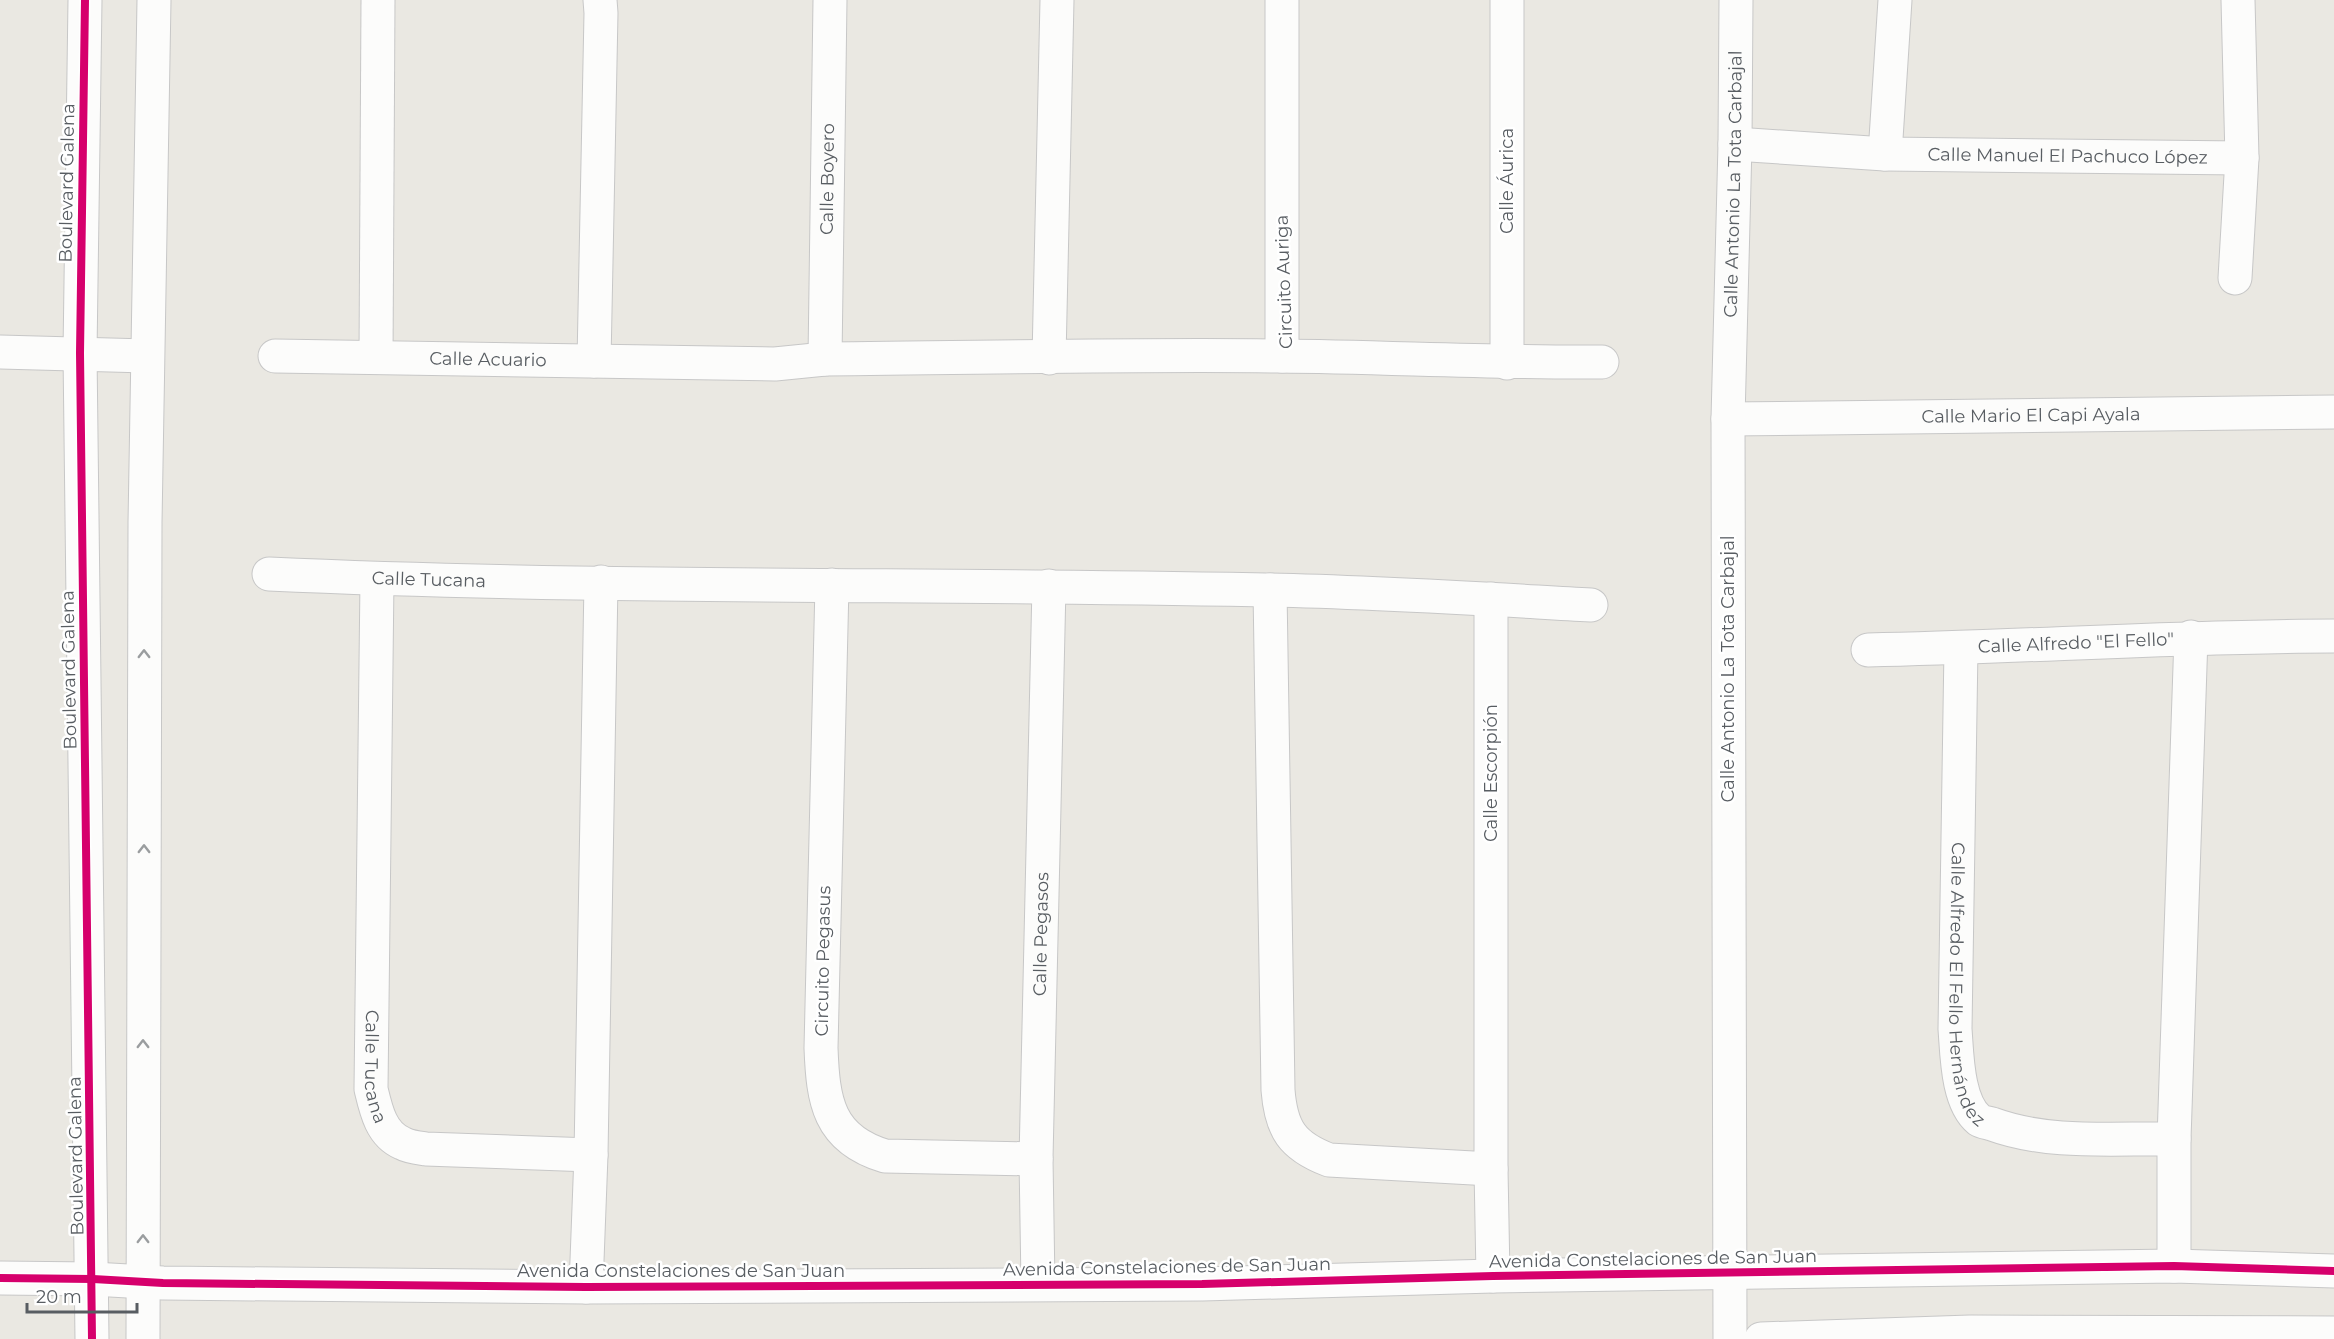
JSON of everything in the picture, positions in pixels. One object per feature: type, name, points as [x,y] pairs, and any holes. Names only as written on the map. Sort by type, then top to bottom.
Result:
[{"type":"street","name":"Boulevard Galena","points":[[85,0],[80,353],[92,1339]]},
{"type":"street","points":[[143,1339],[145,523],[154,0]]},
{"type":"street","points":[[376,357],[378,0]]},
{"type":"street","points":[[600,0],[594,361],[775,364],[825,360],[1164,355],[1282,356]]},
{"type":"street","name":"Calle Boyero","points":[[825,360],[830,0]]},
{"type":"street","points":[[1049,358],[1057,0]]},
{"type":"street","name":"Circuito Auriga","points":[[1282,0],[1282,356],[1507,363],[1602,362]]},
{"type":"street","name":"Calle Áurica","points":[[1507,0],[1507,363]]},
{"type":"street","name":"Calle Antonio La Tota Carbajal","points":[[1730,1339],[1728,419],[1736,0]]},
{"type":"street","points":[[1886,153],[1895,0]]},
{"type":"street","points":[[2235,278],[2242,158],[2238,0]]},
{"type":"street","name":"Calle Manuel El Pachuco López","points":[[1735,144],[1886,153],[2242,158]]},
{"type":"street","points":[[0,352],[147,356]]},
{"type":"street","name":"Calle Acuario","points":[[275,356],[594,361]]},
{"type":"street","name":"Calle Mario El Capi Ayala","points":[[1728,419],[2334,412]]},
{"type":"street","points":[[269,574],[377,579]]},
{"type":"street","name":"Calle Tucana","points":[[591,1155],[426,1149],[401,1143],[384,1128],[377,1114],[371,1089],[377,579],[601,582]]},
{"type":"street","points":[[586,1287],[591,1155],[601,582],[1270,590],[1592,605]]},
{"type":"street","name":"Circuito Pegasus","points":[[832,585],[821,1048],[823,1083],[832,1117],[844,1134],[864,1150],[885,1156],[1036,1159]]},
{"type":"street","name":"Calle Pegasos","points":[[1038,1284],[1036,1159],[1049,586]]},
{"type":"street","points":[[1270,590],[1278,1090],[1284,1125],[1295,1142],[1329,1160],[1491,1168]]},
{"type":"street","name":"Calle Escorpión","points":[[1491,599],[1493,1276]]},
{"type":"street","name":"Calle Alfredo \"El Fello\"","points":[[1868,650],[2191,637],[2334,636]]},
{"type":"street","points":[[2174,1266],[2174,1139],[2191,637]]},
{"type":"street","name":"Calle Alfredo El Fello Hernández","points":[[1961,648],[1955,1029],[1958,1076],[1967,1102],[1979,1120],[2008,1130],[2043,1137],[2174,1139]]},
{"type":"street","name":"Avenida Constelaciones de San Juan","points":[[0,1278],[142,1282],[586,1287],[1202,1284],[1493,1276],[2174,1266],[2334,1271]]},
{"type":"street","points":[[1761,1339],[1970,1335],[2334,1333]]},
{"type":"cycle path","points":[[85,0],[80,353],[92,1339]]},
{"type":"cycle path","points":[[0,1278],[93,1279],[163,1283],[586,1287],[1202,1284],[1493,1276],[2174,1266],[2334,1271]]}]
